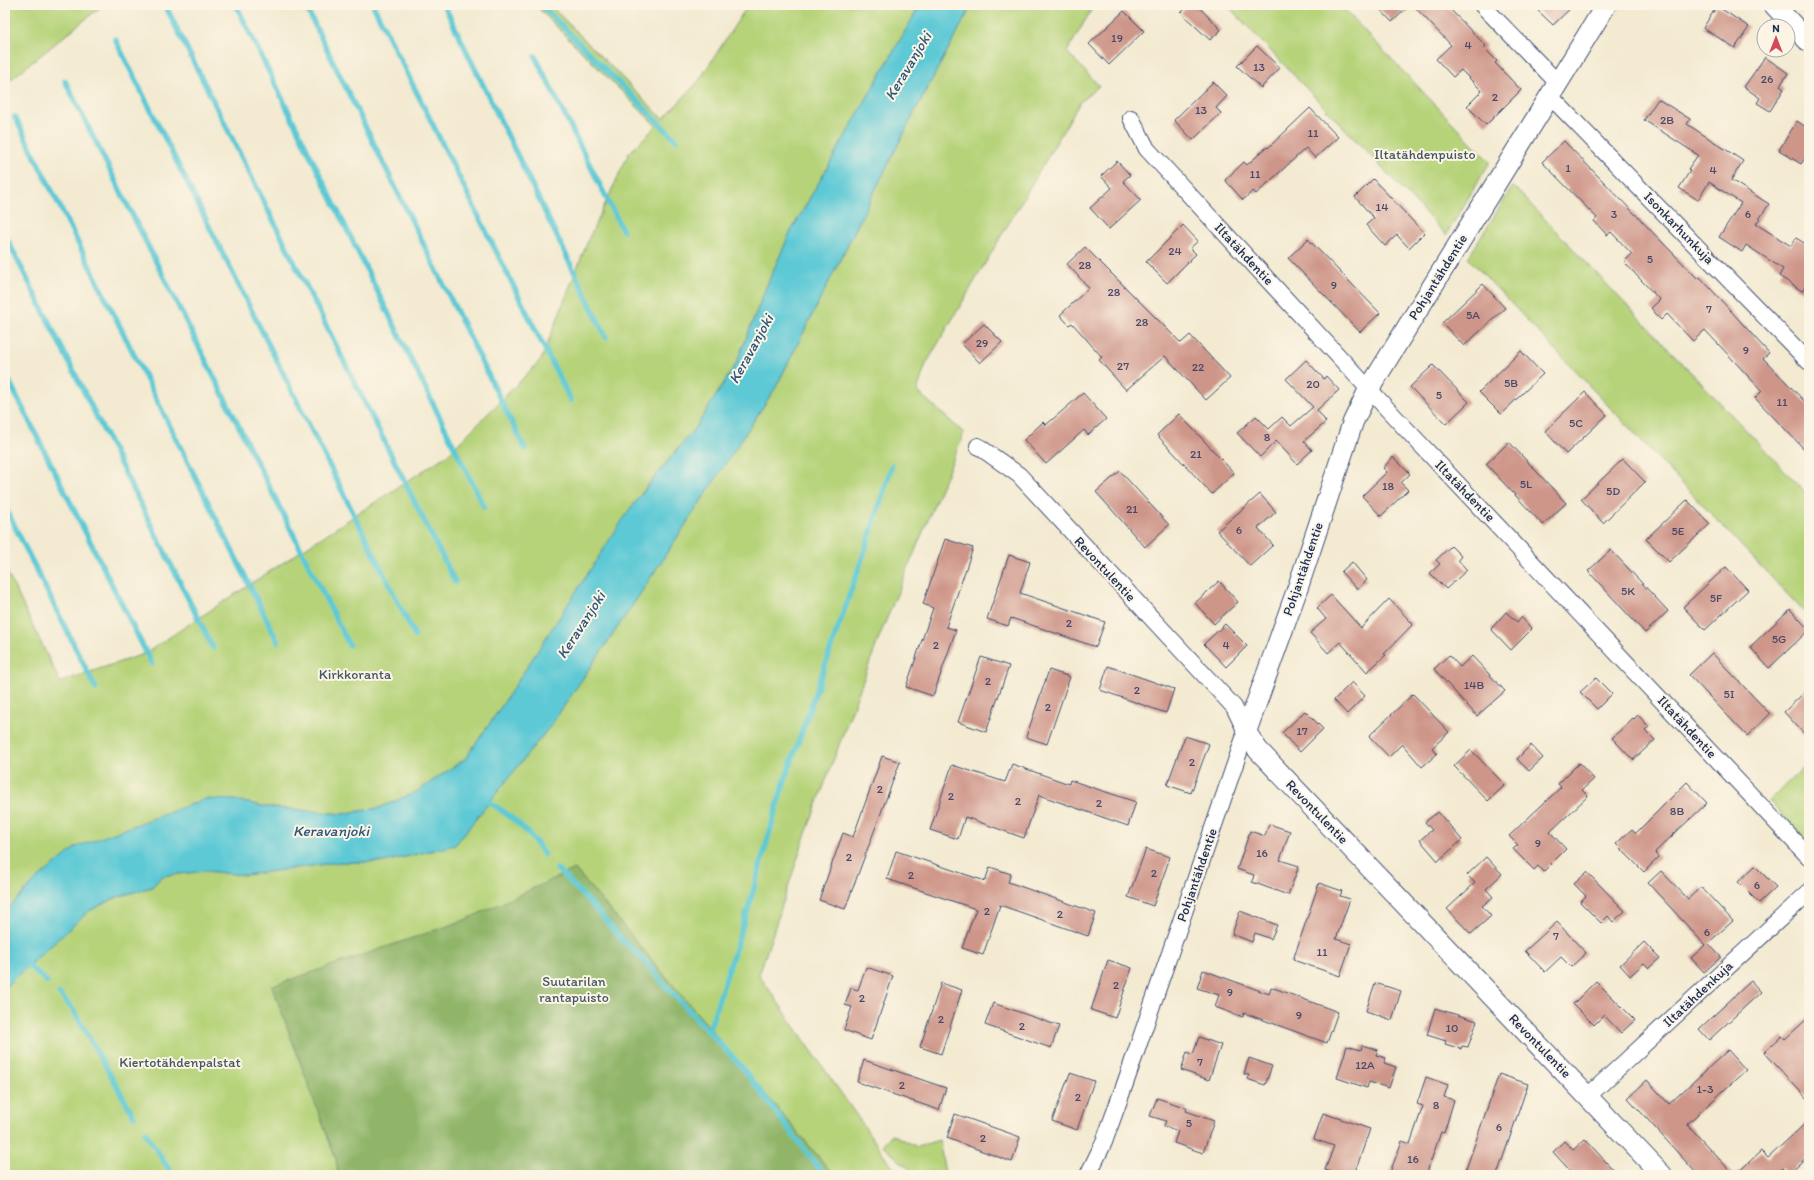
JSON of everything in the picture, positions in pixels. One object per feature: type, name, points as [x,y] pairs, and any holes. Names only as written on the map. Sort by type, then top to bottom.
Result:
[{"type":"street","name":"Isonkarhunkuja","points":[[1482,5],[1553,88],[1809,362]]},
{"type":"street","name":"Pohjantähdentie","points":[[1088,1175],[1104,1142],[1124,1088],[1246,732],[1297,590],[1353,422],[1369,389],[1553,88],[1606,5]]},
{"type":"street","points":[[1774,5],[1809,42]]},
{"type":"street","name":"Iltatähdentie","points":[[1131,118],[1147,149],[1369,389],[1809,858]]},
{"type":"street","name":"Revontulentie","points":[[978,446],[1019,475],[1234,707],[1246,732],[1258,750],[1662,1175]]},
{"type":"street","name":"Iltatähdenkuja","points":[[1588,1096],[1809,892]]},
{"type":"green space","points":[[5,5],[103,5],[5,84]]},
{"type":"green space","name":"Kirkkoranta","points":[[535,5],[550,5],[663,119],[698,82],[748,5],[920,5],[790,233],[767,285],[736,364],[698,424],[646,487],[465,759],[416,792],[379,808],[342,814],[267,807],[234,800],[36,880],[5,912],[5,568],[60,682],[144,654],[447,455],[541,360],[589,238],[629,153],[656,126]]},
{"type":"green space","name":"Suutarilan rantapuisto","points":[[972,5],[1094,5],[1067,52],[1099,86],[1080,102],[926,364],[917,391],[964,433],[880,635],[804,839],[759,975],[898,1175],[5,1175],[5,987],[89,911],[117,897],[152,887],[162,876],[205,871],[245,875],[340,862],[384,862],[455,845],[551,725],[634,603],[776,387],[914,113]]},
{"type":"green space","name":"Iltatähdenpuisto","points":[[1227,5],[1340,5],[1490,162],[1446,235]]},
{"type":"green space","points":[[1513,186],[1809,496],[1809,617],[1468,258]]},
{"type":"green space","points":[[1809,762],[1809,843],[1769,801]]},
{"type":"green space","points":[[575,869],[834,1175],[338,1175],[336,1160],[272,986],[465,920]]},
{"type":"green space","points":[[892,1134],[917,1147],[939,1140],[945,1173],[939,1175],[928,1171],[916,1175],[882,1145]]},
{"type":"water","name":"Keravanjoki","points":[[920,5],[972,5],[914,113],[776,387],[634,603],[551,725],[455,845],[384,862],[340,862],[245,875],[205,871],[162,876],[152,887],[117,897],[89,911],[5,987],[5,912],[36,880],[76,847],[205,799],[234,800],[267,807],[342,814],[379,808],[416,792],[465,759],[497,713],[629,510],[698,424],[736,364],[767,285],[790,233]]},
{"type":"building","points":[[1189,5],[1197,5],[1221,30],[1210,40],[1181,13]]},
{"type":"building","points":[[1376,5],[1410,5],[1392,22]]},
{"type":"building","points":[[1413,5],[1446,5],[1486,46],[1484,48],[1497,61],[1495,63],[1521,90],[1486,125],[1467,106],[1482,91],[1461,70],[1453,77],[1436,59],[1451,45]]},
{"type":"building","points":[[1532,5],[1574,5],[1553,25]]},
{"type":"building","points":[[1717,6],[1749,27],[1735,48],[1703,28]]},
{"type":"building","points":[[1124,11],[1144,31],[1109,65],[1089,44]]},
{"type":"building","points":[[1257,46],[1280,68],[1261,88],[1237,66]]},
{"type":"building","points":[[1764,58],[1788,73],[1780,86],[1784,89],[1770,111],[1757,103],[1760,98],[1744,87]]},
{"type":"building","points":[[1213,82],[1227,96],[1216,108],[1221,113],[1193,140],[1174,120]]},
{"type":"building","points":[[1658,99],[1690,119],[1687,124],[1743,161],[1731,180],[1769,204],[1756,224],[1791,246],[1796,238],[1809,246],[1809,279],[1802,291],[1779,276],[1783,269],[1746,245],[1742,252],[1719,237],[1741,203],[1709,182],[1698,200],[1679,188],[1690,171],[1688,169],[1698,155],[1644,120]]},
{"type":"building","points":[[1310,108],[1338,137],[1315,158],[1306,148],[1256,194],[1253,191],[1243,200],[1225,180],[1244,162],[1247,165],[1267,147],[1268,148]]},
{"type":"building","points":[[1797,121],[1809,129],[1809,152],[1801,164],[1779,150]]},
{"type":"building","points":[[1564,141],[1698,279],[1700,277],[1769,353],[1763,358],[1809,406],[1809,454],[1755,398],[1762,391],[1705,330],[1693,341],[1667,314],[1661,320],[1651,308],[1660,300],[1624,262],[1632,254],[1611,232],[1607,235],[1594,221],[1597,218],[1542,162]]},
{"type":"building","points":[[1117,161],[1130,175],[1123,181],[1141,200],[1109,229],[1090,208],[1112,188],[1101,176]]},
{"type":"building","points":[[1373,179],[1424,233],[1409,248],[1397,235],[1385,246],[1366,225],[1374,218],[1355,197]]},
{"type":"building","points":[[1183,225],[1198,241],[1190,248],[1196,254],[1167,283],[1146,262]]},
{"type":"building","points":[[1308,239],[1380,313],[1360,332],[1288,258]]},
{"type":"building","points":[[1085,247],[1181,343],[1190,335],[1230,378],[1206,400],[1165,356],[1126,390],[1099,360],[1102,357],[1072,323],[1069,325],[1060,315],[1089,288],[1067,264]]},
{"type":"building","points":[[1483,284],[1505,308],[1464,346],[1442,323]]},
{"type":"building","points":[[984,324],[1002,342],[980,363],[962,344]]},
{"type":"building","points":[[1521,351],[1543,374],[1501,414],[1479,392]]},
{"type":"building","points":[[1306,360],[1324,379],[1326,376],[1339,390],[1317,410],[1326,422],[1304,441],[1312,450],[1297,464],[1276,441],[1260,457],[1237,433],[1256,416],[1269,429],[1282,417],[1291,426],[1313,407],[1286,379]]},
{"type":"building","points":[[1433,365],[1469,402],[1446,424],[1410,387]]},
{"type":"building","points":[[1585,392],[1607,415],[1566,454],[1545,431]]},
{"type":"building","points":[[1083,393],[1106,419],[1088,435],[1084,430],[1046,464],[1024,440],[1043,422],[1046,425]]},
{"type":"building","points":[[1179,414],[1234,473],[1212,494],[1157,435]]},
{"type":"building","points":[[1509,442],[1566,503],[1543,525],[1486,464]]},
{"type":"building","points":[[1393,457],[1410,474],[1401,483],[1408,490],[1381,516],[1362,496],[1387,472],[1383,468]]},
{"type":"building","points":[[1623,459],[1645,482],[1603,523],[1581,499]]},
{"type":"building","points":[[1120,471],[1169,525],[1145,547],[1096,492]]},
{"type":"building","points":[[1260,494],[1276,512],[1258,528],[1273,545],[1250,566],[1217,531]]},
{"type":"building","points":[[1687,500],[1710,524],[1669,562],[1646,539]]},
{"type":"building","points":[[945,539],[973,548],[946,627],[956,630],[933,696],[906,687],[933,608],[923,604]]},
{"type":"building","points":[[1451,546],[1461,556],[1458,560],[1467,570],[1446,589],[1430,573],[1440,564],[1436,560]]},
{"type":"building","points":[[1611,550],[1668,611],[1645,633],[1588,571]]},
{"type":"building","points":[[1009,555],[1030,562],[1020,593],[1105,622],[1096,647],[1011,618],[1008,626],[987,619]]},
{"type":"building","points":[[1352,562],[1367,580],[1357,589],[1341,572]]},
{"type":"building","points":[[1726,567],[1748,590],[1705,630],[1683,607]]},
{"type":"building","points":[[1219,581],[1238,602],[1214,624],[1195,603]]},
{"type":"building","points":[[1331,595],[1361,628],[1389,599],[1413,624],[1384,654],[1386,655],[1367,672],[1340,642],[1328,653],[1310,633],[1326,619],[1317,608]]},
{"type":"building","points":[[1790,609],[1809,630],[1769,668],[1750,647]]},
{"type":"building","points":[[1506,612],[1517,622],[1521,617],[1532,629],[1511,650],[1491,629]]},
{"type":"building","points":[[1225,624],[1247,646],[1226,667],[1204,644]]},
{"type":"building","points":[[1712,653],[1770,714],[1747,736],[1689,675]]},
{"type":"building","points":[[1449,655],[1460,667],[1472,656],[1505,691],[1477,716],[1434,669]]},
{"type":"building","points":[[981,657],[1009,666],[986,732],[958,722]]},
{"type":"building","points":[[1108,666],[1174,689],[1166,713],[1100,690]]},
{"type":"building","points":[[1049,670],[1070,677],[1047,744],[1026,737]]},
{"type":"building","points":[[1596,678],[1612,694],[1597,709],[1580,692]]},
{"type":"building","points":[[1352,682],[1365,696],[1347,714],[1334,700]]},
{"type":"building","points":[[1809,688],[1809,739],[1784,712]]},
{"type":"building","points":[[1413,694],[1449,732],[1432,748],[1437,754],[1422,767],[1402,744],[1389,757],[1369,736]]},
{"type":"building","points":[[1305,711],[1323,729],[1300,752],[1282,733]]},
{"type":"building","points":[[1638,715],[1649,727],[1645,730],[1655,740],[1633,760],[1612,738]]},
{"type":"building","points":[[1185,736],[1209,744],[1191,793],[1167,785]]},
{"type":"building","points":[[1531,745],[1543,758],[1529,771],[1517,759]]},
{"type":"building","points":[[1471,750],[1505,785],[1488,801],[1454,766]]},
{"type":"building","points":[[882,756],[900,762],[845,909],[819,900],[843,833],[853,837]]},
{"type":"building","points":[[1579,763],[1594,779],[1582,790],[1588,796],[1550,832],[1566,849],[1543,872],[1538,866],[1534,870],[1513,849],[1518,845],[1509,836],[1561,787],[1558,784]]},
{"type":"building","points":[[1012,764],[1069,784],[1070,780],[1136,802],[1128,826],[1039,795],[1024,838],[965,817],[958,839],[930,830],[952,765],[1005,782]]},
{"type":"building","points":[[1687,782],[1707,803],[1655,852],[1659,857],[1644,872],[1616,844],[1632,829],[1636,833]]},
{"type":"building","points":[[1438,812],[1462,840],[1438,861],[1420,840],[1432,830],[1425,822]]},
{"type":"building","points":[[1269,824],[1290,831],[1280,860],[1299,866],[1288,895],[1252,882],[1254,875],[1237,869],[1250,831],[1265,836]]},
{"type":"building","points":[[1146,849],[1170,857],[1153,906],[1128,897]]},
{"type":"building","points":[[896,851],[985,881],[990,867],[1011,874],[1008,882],[1096,913],[1088,936],[1000,905],[983,955],[962,948],[976,909],[887,879]]},
{"type":"building","points":[[1486,857],[1502,874],[1486,889],[1493,897],[1482,906],[1491,916],[1471,934],[1447,909],[1475,883],[1467,875]]},
{"type":"building","points":[[1755,866],[1776,887],[1759,903],[1738,882]]},
{"type":"building","points":[[1661,871],[1688,899],[1701,887],[1733,921],[1708,943],[1721,957],[1704,972],[1691,958],[1705,945],[1648,883]]},
{"type":"building","points":[[1587,872],[1625,911],[1613,922],[1608,916],[1601,923],[1580,902],[1586,896],[1574,884]]},
{"type":"building","points":[[1319,883],[1342,891],[1340,896],[1350,899],[1336,939],[1351,944],[1340,976],[1293,960]]},
{"type":"building","points":[[1240,911],[1277,925],[1271,939],[1255,933],[1252,942],[1232,934]]},
{"type":"building","points":[[1557,922],[1586,953],[1571,967],[1561,957],[1545,972],[1525,951]]},
{"type":"building","points":[[1644,942],[1660,958],[1649,968],[1644,963],[1630,976],[1620,965]]},
{"type":"building","points":[[1108,960],[1132,968],[1115,1018],[1091,1010]]},
{"type":"building","points":[[866,967],[893,976],[871,1040],[844,1030],[852,1007],[845,1005],[851,988],[858,990]]},
{"type":"building","points":[[1203,970],[1269,994],[1271,987],[1338,1012],[1327,1043],[1244,1013],[1243,1017],[1215,1007],[1219,995],[1197,988]]},
{"type":"building","points":[[1596,981],[1635,1020],[1621,1033],[1604,1015],[1594,1025],[1573,1004]]},
{"type":"building","points":[[1751,981],[1761,992],[1709,1040],[1699,1029]]},
{"type":"building","points":[[941,983],[962,990],[941,1054],[920,1047]]},
{"type":"building","points":[[1375,983],[1401,991],[1392,1020],[1366,1011]]},
{"type":"building","points":[[993,1003],[1059,1026],[1051,1048],[985,1025]]},
{"type":"building","points":[[1435,1008],[1477,1021],[1468,1047],[1462,1046],[1461,1049],[1445,1044],[1446,1041],[1427,1035]]},
{"type":"building","points":[[1809,1017],[1809,1101],[1764,1052],[1782,1036],[1785,1039]]},
{"type":"building","points":[[1199,1037],[1221,1045],[1209,1080],[1181,1070],[1187,1052],[1193,1054]]},
{"type":"building","points":[[1362,1045],[1378,1050],[1376,1055],[1386,1058],[1384,1063],[1396,1067],[1389,1088],[1369,1082],[1367,1088],[1337,1078],[1347,1046],[1361,1050]]},
{"type":"building","points":[[1728,1050],[1746,1070],[1687,1124],[1734,1175],[1698,1175],[1628,1098],[1647,1080],[1669,1104]]},
{"type":"building","points":[[1249,1058],[1272,1066],[1265,1085],[1247,1079],[1249,1075],[1244,1074]]},
{"type":"building","points":[[864,1060],[946,1088],[939,1110],[857,1082]]},
{"type":"building","points":[[1070,1073],[1094,1081],[1077,1130],[1052,1121]]},
{"type":"building","points":[[1499,1074],[1528,1084],[1497,1175],[1464,1175]]},
{"type":"building","points":[[1426,1077],[1448,1085],[1444,1097],[1454,1100],[1444,1133],[1441,1132],[1426,1175],[1389,1175],[1402,1141],[1410,1144],[1423,1106],[1417,1104]]},
{"type":"building","points":[[1157,1098],[1187,1108],[1186,1111],[1214,1121],[1203,1153],[1174,1143],[1178,1131],[1164,1126],[1166,1121],[1150,1116]]},
{"type":"building","points":[[1323,1113],[1370,1129],[1354,1175],[1341,1175],[1325,1170],[1334,1146],[1314,1139]]},
{"type":"building","points":[[955,1114],[1020,1137],[1012,1162],[947,1138]]},
{"type":"building","points":[[1809,1120],[1809,1155],[1788,1174],[1782,1168],[1780,1170],[1784,1175],[1735,1175],[1761,1151],[1768,1158]]},
{"type":"building","points":[[1585,1139],[1618,1175],[1574,1175],[1553,1152],[1564,1141],[1573,1150]]},
{"type":"waterway","points":[[165,5],[455,582]]},
{"type":"waterway","points":[[236,5],[484,507]]},
{"type":"waterway","points":[[305,5],[525,449]]},
{"type":"waterway","points":[[373,5],[571,401]]},
{"type":"waterway","points":[[444,5],[606,337]]},
{"type":"waterway","points":[[541,5],[676,140]]},
{"type":"waterway","points":[[115,39],[415,636]]},
{"type":"waterway","points":[[535,56],[623,231]]},
{"type":"waterway","points":[[65,81],[349,645]]},
{"type":"waterway","points":[[15,117],[278,642]]},
{"type":"waterway","points":[[5,235],[213,648]]},
{"type":"waterway","points":[[5,373],[152,664]]},
{"type":"waterway","points":[[710,1027],[748,909],[781,792],[864,553],[892,465]]},
{"type":"waterway","points":[[5,507],[96,689]]},
{"type":"waterway","points":[[484,799],[502,810],[518,823],[532,838],[544,855]]},
{"type":"waterway","points":[[557,869],[585,897],[624,942],[643,959],[664,984],[741,1066],[824,1175]]},
{"type":"waterway","points":[[23,961],[47,982]]},
{"type":"waterway","points":[[59,994],[72,1008],[134,1116]]},
{"type":"waterway","points":[[145,1132],[173,1175]]},
{"type":"park label","name":"Kiertotähdenpalstat","points":[[180,1062]]}]
